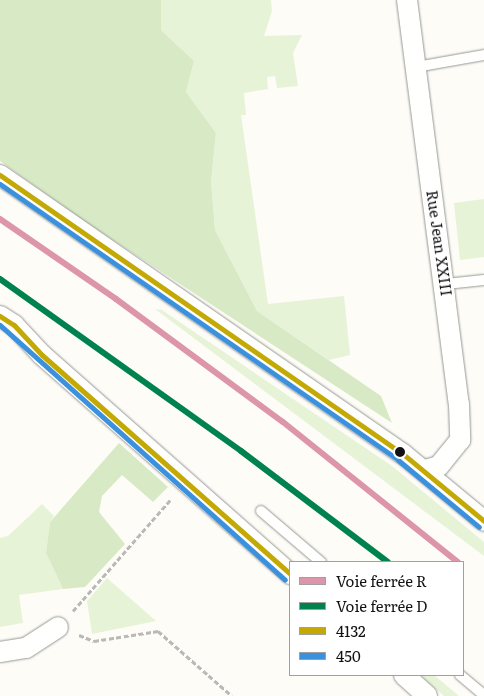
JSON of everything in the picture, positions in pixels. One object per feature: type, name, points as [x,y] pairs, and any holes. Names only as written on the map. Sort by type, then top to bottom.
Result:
[{"type":"street","name":"Rue Jean XXIII","points":[[407,0],[446,284],[460,440],[439,466],[425,470]]},
{"type":"street","points":[[0,175],[425,470],[484,521]]},
{"type":"street","points":[[0,316],[14,325],[42,355],[289,573]]},
{"type":"street","points":[[0,652],[26,648],[58,627]]},
{"type":"street","points":[[405,676],[428,696]]},
{"type":"lane","points":[[416,67],[484,55]]},
{"type":"lane","points":[[446,284],[484,280]]},
{"type":"lane","points":[[261,511],[319,561]]},
{"type":"lane","points":[[461,676],[484,694]]},
{"type":"path","points":[[186,482],[58,627],[94,641],[158,631],[232,696]]},
{"type":"green space","points":[[0,0],[161,0],[161,30],[194,61],[186,92],[216,133],[211,181],[215,230],[257,311],[381,396],[392,423],[87,223],[0,161]]},
{"type":"green space","points":[[161,0],[271,0],[272,11],[264,36],[302,35],[293,53],[298,86],[277,88],[275,76],[267,77],[268,89],[244,93],[246,115],[241,115],[268,304],[344,296],[350,355],[329,360],[257,311],[215,230],[211,181],[216,133],[186,92],[194,61],[161,30]]},
{"type":"green space","points":[[484,199],[484,257],[460,260],[454,203]]},
{"type":"green space","points":[[155,309],[162,310],[392,466],[484,542],[484,556]]},
{"type":"green space","points":[[119,443],[168,487],[153,502],[122,475],[102,496],[99,512],[125,544],[85,587],[63,589],[46,553],[50,522]]},
{"type":"green space","points":[[42,504],[54,516],[50,522],[46,553],[63,589],[19,595],[23,623],[0,627],[0,538],[8,536]]},
{"type":"green space","points":[[107,578],[156,621],[92,634],[87,601]]},
{"type":"green space","points":[[421,676],[435,676],[459,696],[444,696]]},
{"type":"rail line","name":"R","points":[[0,219],[116,299],[283,422],[457,561]]},
{"type":"rail line","name":"D","points":[[0,279],[241,451],[387,561]]},
{"type":"transit line","name":"4132","points":[[0,175],[403,454],[484,521]]},
{"type":"transit line","name":"450","points":[[0,184],[398,460],[479,527]]},
{"type":"transit line","name":"4132","points":[[0,316],[14,325],[42,355],[289,573]]},
{"type":"transit line","name":"450","points":[[0,325],[285,580]]}]
